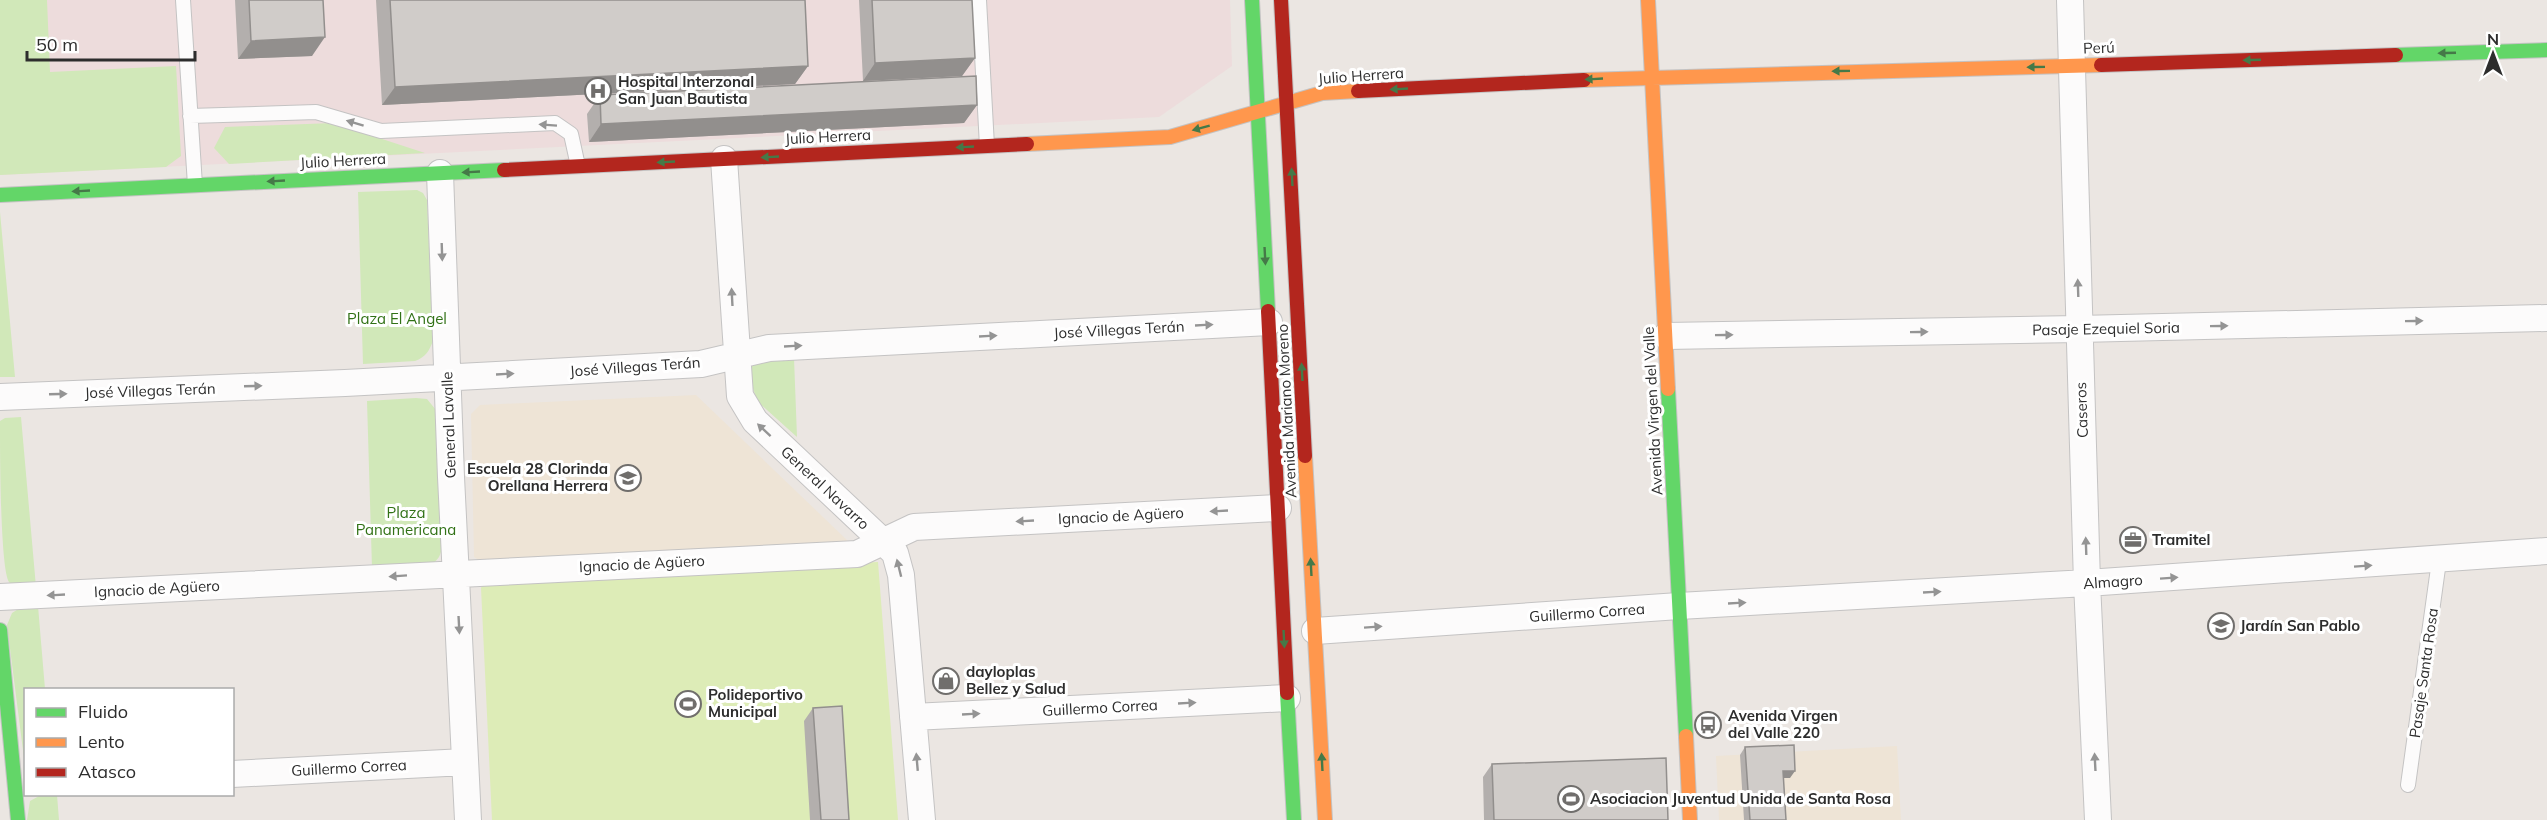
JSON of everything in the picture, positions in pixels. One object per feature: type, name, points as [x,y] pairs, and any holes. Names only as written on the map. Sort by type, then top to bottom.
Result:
[{"type":"street","name":"Avenida Mariano Moreno","points":[[1252,0],[1294,820]]},
{"type":"street","name":"Avenida Mariano Moreno","points":[[1281,0],[1325,820]]},
{"type":"street","name":"Avenida Virgen del Valle","points":[[1648,0],[1690,820]]},
{"type":"street","name":"Caseros","points":[[2070,0],[2087,583],[2098,820]]},
{"type":"street","name":"Perú","points":[[1652,76],[2072,66],[2547,50]]},
{"type":"street","name":"Julio Herrera","points":[[0,195],[1170,136],[1322,93],[1652,76]]},
{"type":"street","name":"General Navarro","points":[[724,159],[740,396],[755,421],[895,553],[901,575],[922,820]]},
{"type":"street","name":"General Lavalle","points":[[440,173],[446,377],[468,820]]},
{"type":"street","name":"Pasaje Ezequiel Soria","points":[[1666,336],[2547,318]]},
{"type":"street","name":"José Villegas Terán","points":[[0,397],[701,364],[770,348],[1269,322]]},
{"type":"street","name":"Ignacio de Agüero","points":[[0,597],[857,554],[914,527],[1278,508]]},
{"type":"street","name":"Almagro","points":[[1679,606],[2087,583],[2547,552]]},
{"type":"street","name":"Guillermo Correa","points":[[1315,631],[1679,606]]},
{"type":"street","points":[[0,630],[18,820]]},
{"type":"street","name":"Guillermo Correa","points":[[913,717],[1287,698]]},
{"type":"street","name":"Guillermo Correa","points":[[234,774],[465,762]]},
{"type":"lane","points":[[183,0],[195,185]]},
{"type":"lane","points":[[979,0],[987,146]]},
{"type":"lane","points":[[190,116],[316,112],[381,131],[555,123],[571,134],[578,166]]},
{"type":"lane","name":"Pasaje Santa Rosa","points":[[2408,785],[2439,561]]},
{"type":"shaded area","name":"Hospital Interzonal San Juan Bautista","points":[[0,0],[1230,0],[1232,66],[1159,117],[0,175]]},
{"type":"shaded area","name":"Escuela 28 Clorinda Orellana Herrera","points":[[696,395],[849,542],[482,562],[474,557],[471,414],[480,405]]},
{"type":"shaded area","points":[[1897,746],[1901,820],[1719,820],[1716,756]]},
{"type":"green space","points":[[0,0],[47,0],[50,72],[176,66],[181,156],[166,167],[0,175]]},
{"type":"green space","points":[[333,123],[425,153],[229,164],[214,148],[225,127]]},
{"type":"green space","name":"Plaza El Angel","points":[[417,190],[423,193],[427,200],[433,341],[427,353],[415,361],[363,364],[358,192]]},
{"type":"green space","points":[[0,212],[15,377],[0,377]]},
{"type":"green space","points":[[794,358],[797,437],[758,402],[747,373],[754,363]]},
{"type":"green space","name":"Plaza Panamericana","points":[[427,399],[436,410],[441,552],[430,565],[372,568],[367,401]]},
{"type":"green space","points":[[21,417],[36,587],[18,587],[9,582],[4,555],[0,421],[5,418]]},
{"type":"green space","name":"Polideportivo Municipal","points":[[878,562],[898,820],[492,820],[481,588],[485,580]]},
{"type":"green space","points":[[23,606],[38,606],[45,688],[24,688],[24,758],[7,625],[12,613]]},
{"type":"green space","points":[[39,796],[57,796],[59,820],[27,820],[30,801]]},
{"type":"building","points":[[249,0],[323,0],[325,37],[251,41]]},
{"type":"building","points":[[390,0],[805,0],[808,66],[395,87]]},
{"type":"building","points":[[872,0],[972,0],[975,58],[875,63]]},
{"type":"building","points":[[976,76],[977,105],[601,124],[600,95]]},
{"type":"building","points":[[842,706],[849,820],[821,820],[813,708]]},
{"type":"building","points":[[1794,745],[1795,771],[1783,771],[1786,820],[1750,820],[1745,747]]},
{"type":"building","name":"Asociacion Juventud Unida de Santa Rosa","points":[[1666,758],[1668,820],[1494,820],[1492,764]]},
{"type":"traffic: fast","points":[[1252,0],[1268,311]]},
{"type":"traffic: fast","points":[[2396,55],[2547,50]]},
{"type":"traffic: fast","points":[[0,195],[504,170]]},
{"type":"traffic: fast","points":[[1668,389],[1686,736]]},
{"type":"traffic: fast","points":[[0,630],[18,820]]},
{"type":"traffic: fast","points":[[1287,693],[1294,820]]},
{"type":"traffic: slow","points":[[1648,0],[1668,389]]},
{"type":"traffic: slow","points":[[1584,80],[2101,65]]},
{"type":"traffic: slow","points":[[1027,144],[1170,137],[1322,93],[1358,91]]},
{"type":"traffic: slow","points":[[1305,456],[1325,820]]},
{"type":"traffic: slow","points":[[1686,736],[1690,820]]},
{"type":"traffic: jam","points":[[1281,0],[1305,456]]},
{"type":"traffic: jam","points":[[2101,65],[2396,55]]},
{"type":"traffic: jam","points":[[1358,91],[1584,80]]},
{"type":"traffic: jam","points":[[504,170],[1027,144]]},
{"type":"traffic: jam","points":[[1268,311],[1287,693]]},
{"type":"place","name":"Hospital Interzonal San Juan Bautista","points":[[598,91]]},
{"type":"place","name":"Escuela 28 Clorinda Orellana Herrera","points":[[628,478]]},
{"type":"place","name":"Tramitel","points":[[2133,540]]},
{"type":"place","name":"Jardín San Pablo","points":[[2221,626]]},
{"type":"place","name":"dayloplas Bellez y Salud","points":[[946,681]]},
{"type":"place","name":"Polideportivo Municipal","points":[[688,704]]},
{"type":"place","name":"Avenida Virgen del Valle 220","points":[[1708,725]]},
{"type":"place","name":"Asociacion Juventud Unida de Santa Rosa","points":[[1571,799]]}]
